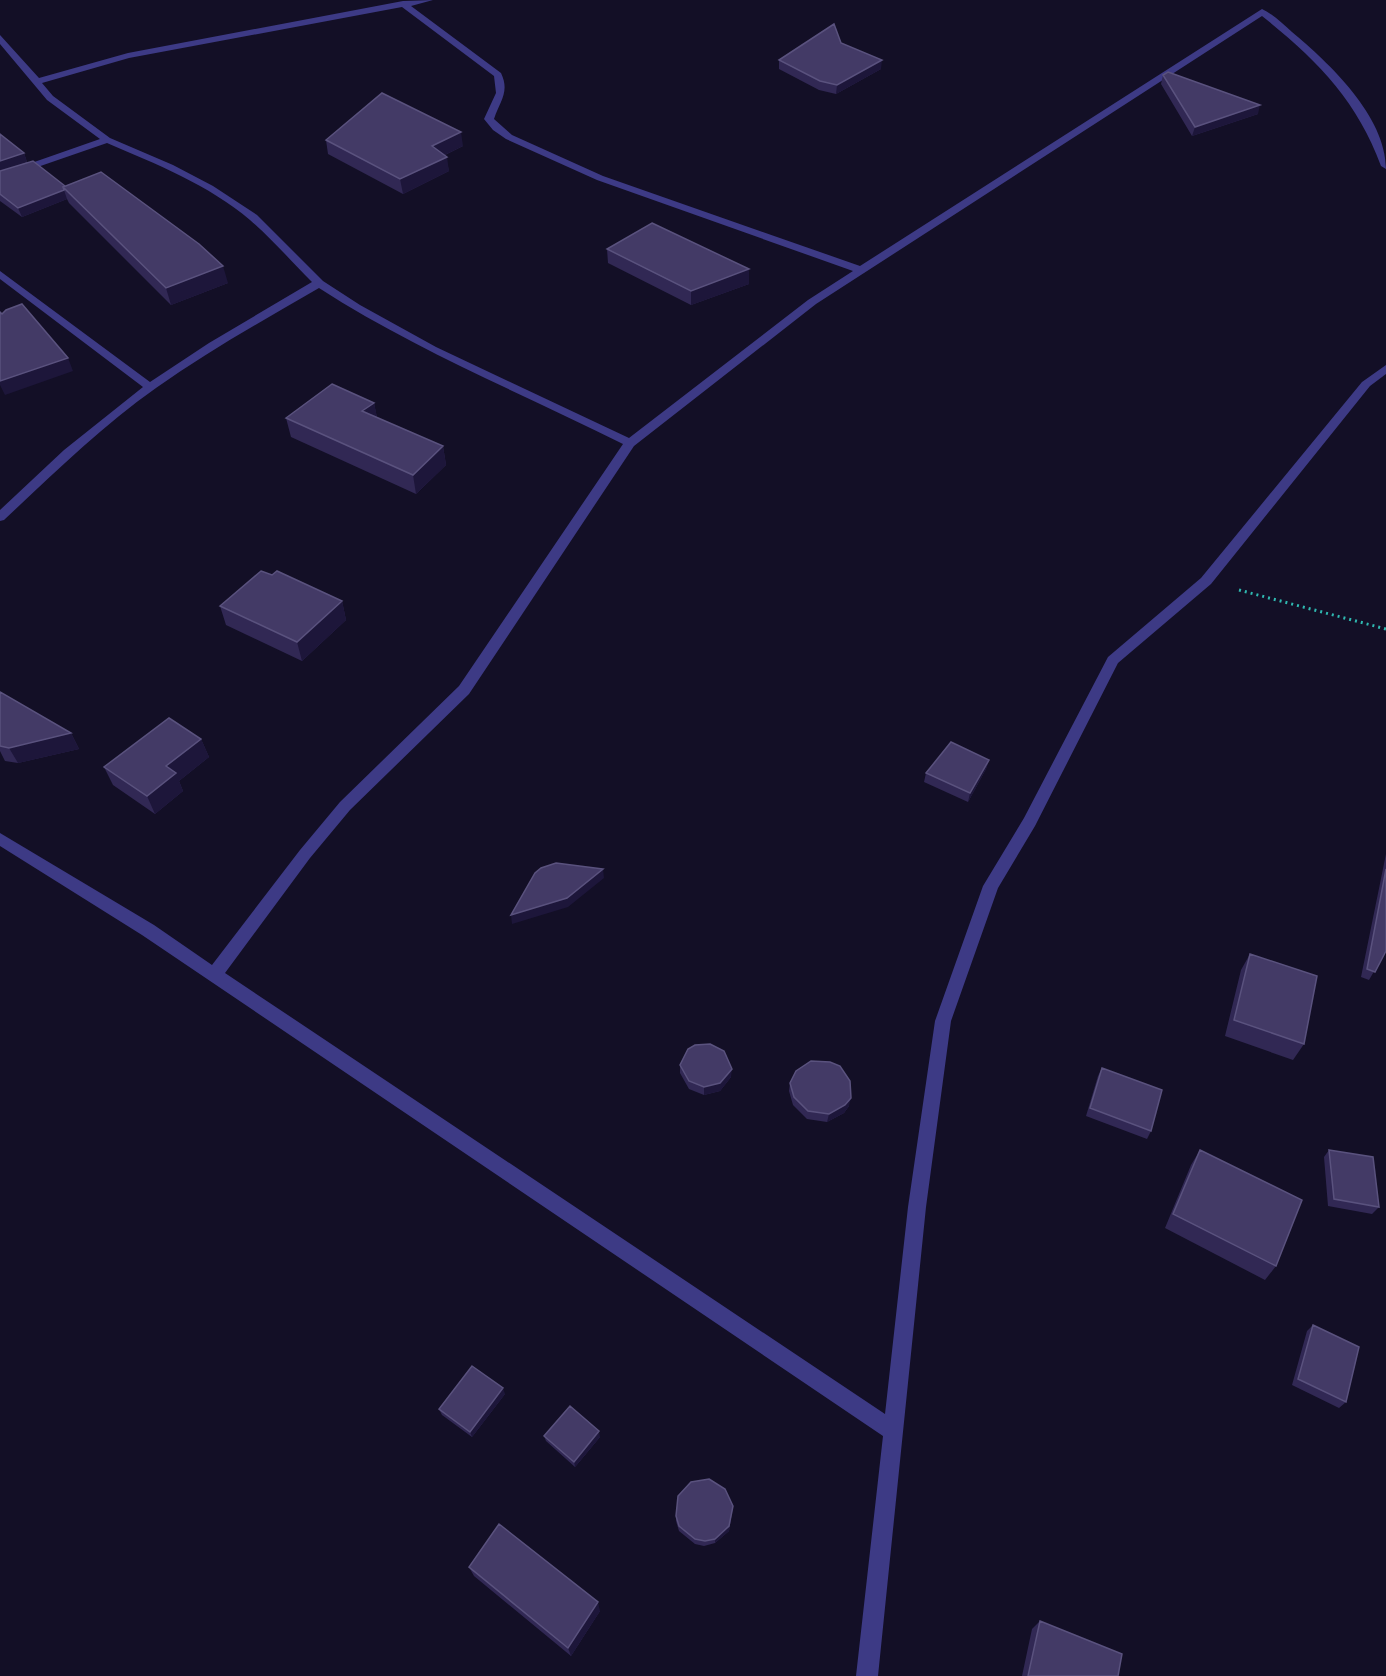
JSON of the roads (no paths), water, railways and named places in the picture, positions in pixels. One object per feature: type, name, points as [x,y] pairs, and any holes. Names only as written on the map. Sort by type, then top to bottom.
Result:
[{"type":"street","points":[[36,82],[128,56],[429,0]]},
{"type":"street","points":[[403,4],[498,75],[503,85],[502,94],[489,118],[496,128],[509,137],[600,178],[860,270]]},
{"type":"street","points":[[214,975],[305,854],[345,806],[464,690],[630,443],[784,323],[860,270],[1260,7],[1324,66],[1349,95],[1378,140],[1386,166]]},
{"type":"street","points":[[0,38],[50,98],[107,140],[170,167],[210,188],[253,217],[319,284],[354,308],[630,443]]},
{"type":"street","points":[[0,177],[107,140]]},
{"type":"street","points":[[0,274],[150,387]]},
{"type":"street","points":[[0,517],[68,453],[150,387],[213,345],[319,284]]},
{"type":"street","points":[[867,1676],[917,1207],[943,1021],[991,886],[1030,822],[1113,660],[1206,581],[1366,384],[1386,368]]},
{"type":"street","points":[[0,839],[148,930],[894,1432]]}]
